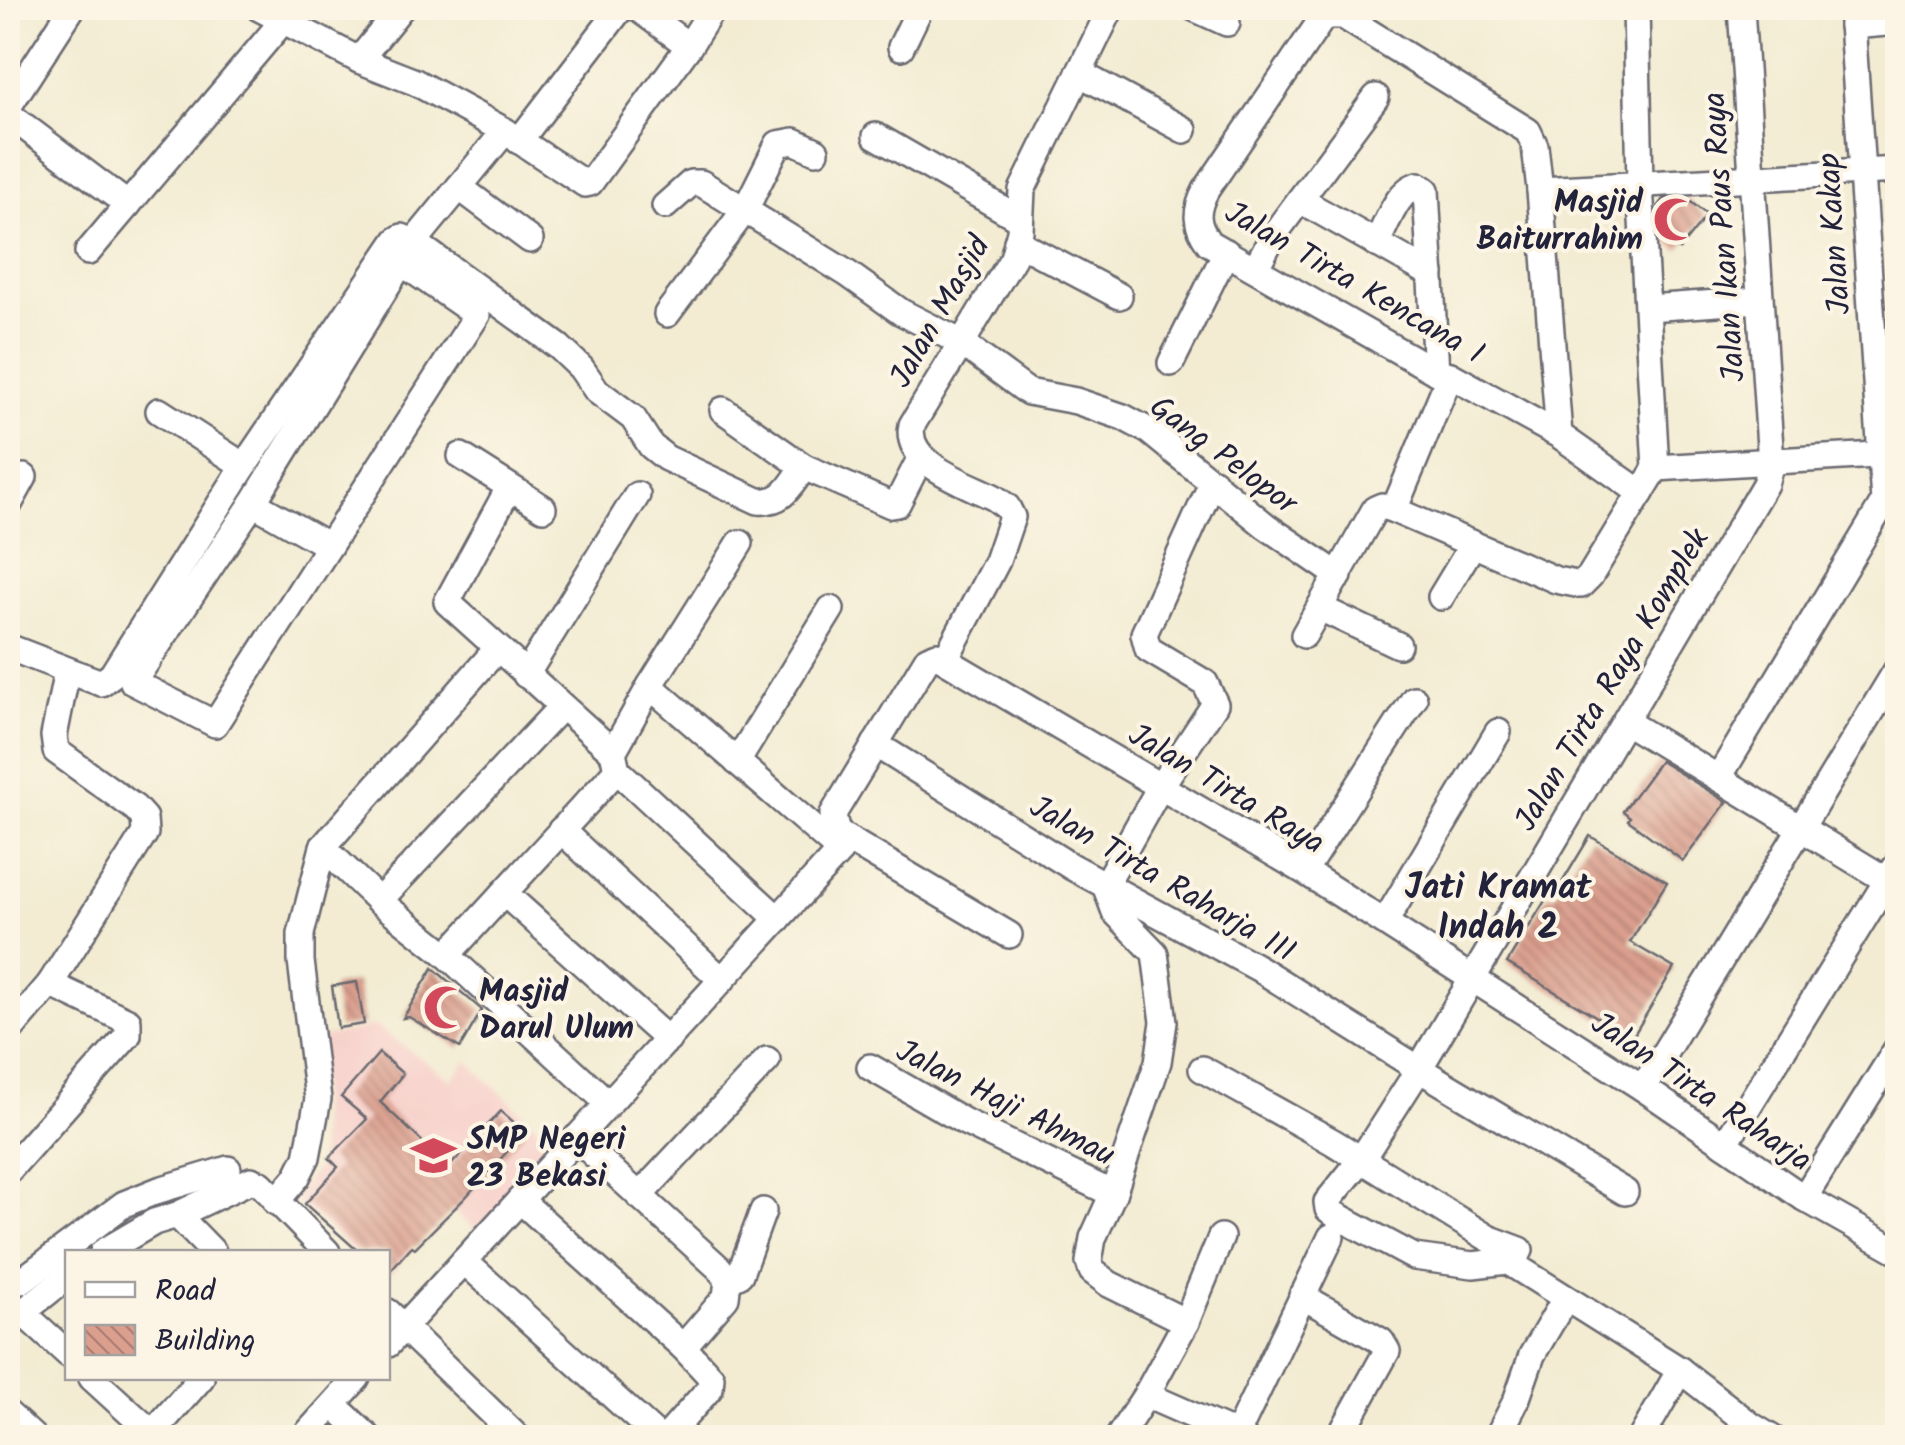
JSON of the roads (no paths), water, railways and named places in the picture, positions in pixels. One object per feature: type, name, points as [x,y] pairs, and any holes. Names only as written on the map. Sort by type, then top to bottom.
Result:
[{"type":"street","points":[[72,8],[8,110],[128,204]]},
{"type":"street","points":[[259,8],[359,60],[416,82],[512,136],[580,182],[590,183],[713,8]]},
{"type":"street","points":[[359,60],[401,8]]},
{"type":"street","points":[[8,646],[101,683],[112,675],[244,466],[397,240],[407,238],[408,253],[477,316],[215,724],[133,682],[253,503],[408,253],[459,187],[512,136],[621,8]]},
{"type":"street","points":[[638,8],[689,46]]},
{"type":"street","points":[[900,47],[920,8]]},
{"type":"street","name":"Jalan Masjid","points":[[920,456],[912,445],[912,425],[1014,258],[1022,190],[1111,8]]},
{"type":"street","points":[[1194,8],[1226,23]]},
{"type":"street","points":[[1304,635],[1375,510],[1382,506],[1571,585],[1581,585],[1656,468],[1640,184],[1636,8]]},
{"type":"street","name":"Jalan Ikan Paus Raya","points":[[1741,8],[1771,463]]},
{"type":"street","name":"Jalan Tirta Kencana I","points":[[1540,190],[1535,146],[1528,131],[1343,16],[1324,16],[1201,199],[1196,218],[1209,242],[1559,435],[1641,493]]},
{"type":"street","points":[[1851,17],[1898,22]]},
{"type":"street","name":"Jalan Kakap","points":[[1851,17],[1889,455],[1890,506]]},
{"type":"street","points":[[88,252],[282,22]]},
{"type":"street","points":[[1079,73],[1184,130]]},
{"type":"street","points":[[1256,267],[1273,236],[1376,96]]},
{"type":"street","points":[[876,136],[1120,296]]},
{"type":"street","points":[[667,314],[744,210],[778,144],[794,141],[816,152]]},
{"type":"street","points":[[1559,435],[1540,190],[1898,170]]},
{"type":"street","name":"Gang Pelopor","points":[[664,206],[695,182],[848,274],[901,312],[960,342],[1028,392],[1076,401],[1149,431],[1294,548],[1339,576]]},
{"type":"street","points":[[1376,244],[1403,194],[1418,185],[1426,190],[1443,374],[1394,510]]},
{"type":"street","points":[[459,187],[530,240]]},
{"type":"street","points":[[1300,200],[1431,274]]},
{"type":"street","points":[[1170,363],[1226,252]]},
{"type":"street","points":[[408,253],[559,347],[597,390],[633,418],[652,446],[666,458],[758,502],[772,502],[783,496],[804,467]]},
{"type":"street","points":[[1648,308],[1759,300]]},
{"type":"street","points":[[518,1438],[393,1328],[464,1261],[778,919],[837,841],[833,814],[927,659],[937,655],[946,658],[996,561],[1012,517],[1007,506],[995,498],[920,456],[901,500],[891,505],[804,467],[724,410]]},
{"type":"street","points":[[158,411],[244,466]]},
{"type":"street","points":[[1656,468],[1889,455]]},
{"type":"street","points":[[461,456],[543,508]]},
{"type":"street","name":"Jalan Tirta Raya Komplek","points":[[1514,1256],[1472,1264],[1414,1257],[1334,1214],[1327,1202],[1360,1160],[1473,980],[1765,484],[1771,463]]},
{"type":"street","points":[[8,506],[24,477]]},
{"type":"street","points":[[1186,1322],[1092,1272],[1089,1252],[1158,1062],[1164,1022],[1155,953],[1115,912],[1105,885],[1160,786],[1215,704],[1205,683],[1148,649],[1144,634],[1212,481]]},
{"type":"street","points":[[509,488],[447,602],[778,919]]},
{"type":"street","points":[[526,675],[637,495]]},
{"type":"street","points":[[253,503],[329,546]]},
{"type":"street","points":[[1719,777],[1890,506]]},
{"type":"street","points":[[447,955],[561,830],[615,761],[650,686],[740,543]]},
{"type":"street","points":[[1440,597],[1472,544]]},
{"type":"street","points":[[1320,608],[1398,645]]},
{"type":"street","points":[[736,762],[830,609]]},
{"type":"street","points":[[276,1202],[297,1177],[306,1157],[318,1099],[301,934],[323,847],[497,649]]},
{"type":"street","name":"Jalan Tirta Raya","points":[[946,658],[1304,871],[1473,980]]},
{"type":"street","points":[[1642,1088],[1898,668]]},
{"type":"street","points":[[8,1033],[50,984],[145,833],[144,818],[135,808],[56,751],[54,736],[67,671]]},
{"type":"street","points":[[650,686],[736,762],[837,841],[1009,935]]},
{"type":"street","points":[[1304,871],[1414,700]]},
{"type":"street","points":[[380,901],[560,707]]},
{"type":"street","points":[[1626,722],[1800,828],[1894,877],[1725,1144]]},
{"type":"street","points":[[1385,922],[1498,732]]},
{"type":"street","name":"Jalan Tirta Raharja III","points":[[875,744],[1105,885],[1258,968],[1625,1192]]},
{"type":"street","points":[[561,830],[722,980]]},
{"type":"street","points":[[323,847],[608,1103]]},
{"type":"street","points":[[504,894],[668,1040]]},
{"type":"street","name":"Jalan Tirta Raharja","points":[[1473,980],[1804,1198],[1898,1252]]},
{"type":"street","points":[[8,1171],[128,1035],[128,1021],[50,984]]},
{"type":"street","points":[[1804,1198],[1898,1048]]},
{"type":"street","points":[[639,1196],[767,1060]]},
{"type":"street","name":"Jalan Haji Ahmau","points":[[870,1067],[965,1122],[1113,1194]]},
{"type":"street","points":[[1202,1069],[1488,1238],[1565,1299],[1680,1370],[1756,1434]]},
{"type":"street","points":[[576,1138],[728,1280],[726,1297],[684,1347]]},
{"type":"street","points":[[68,1250],[99,1220],[124,1204],[228,1168]]},
{"type":"street","points":[[108,1250],[165,1218],[252,1180],[262,1184],[325,1250]]},
{"type":"street","points":[[520,1200],[684,1347],[711,1377],[712,1383],[666,1438]]},
{"type":"street","points":[[99,1220],[148,1211],[165,1218],[210,1250]]},
{"type":"street","points":[[728,1280],[740,1274],[762,1211]]},
{"type":"street","points":[[1118,1438],[1186,1322],[1221,1237]]},
{"type":"street","points":[[1146,1395],[1240,1436],[1331,1237]]},
{"type":"street","points":[[19,1297],[65,1253]]},
{"type":"street","points":[[464,1261],[658,1438]]},
{"type":"street","points":[[19,1297],[65,1277]]},
{"type":"street","points":[[1302,1296],[1381,1341],[1387,1351],[1340,1438]]},
{"type":"street","points":[[19,1297],[65,1351]]},
{"type":"street","points":[[1497,1438],[1516,1402],[1527,1366],[1565,1299]]},
{"type":"street","points":[[1640,1438],[1680,1370]]},
{"type":"street","points":[[94,1380],[150,1435],[198,1380]]},
{"type":"street","points":[[303,1438],[344,1387],[370,1438]]},
{"type":"street","points":[[8,1414],[34,1438]]},
{"type":"place","name":"Masjid Baiturrahim","points":[[1676,219]]},
{"type":"place","name":"Masjid Darul Ulum","points":[[446,1008]]},
{"type":"place","name":"SMP Negeri 23 Bekasi","points":[[434,1156]]},
{"type":"district","name":"Jati Kramat Indah 2","points":[[1498,906]]}]
